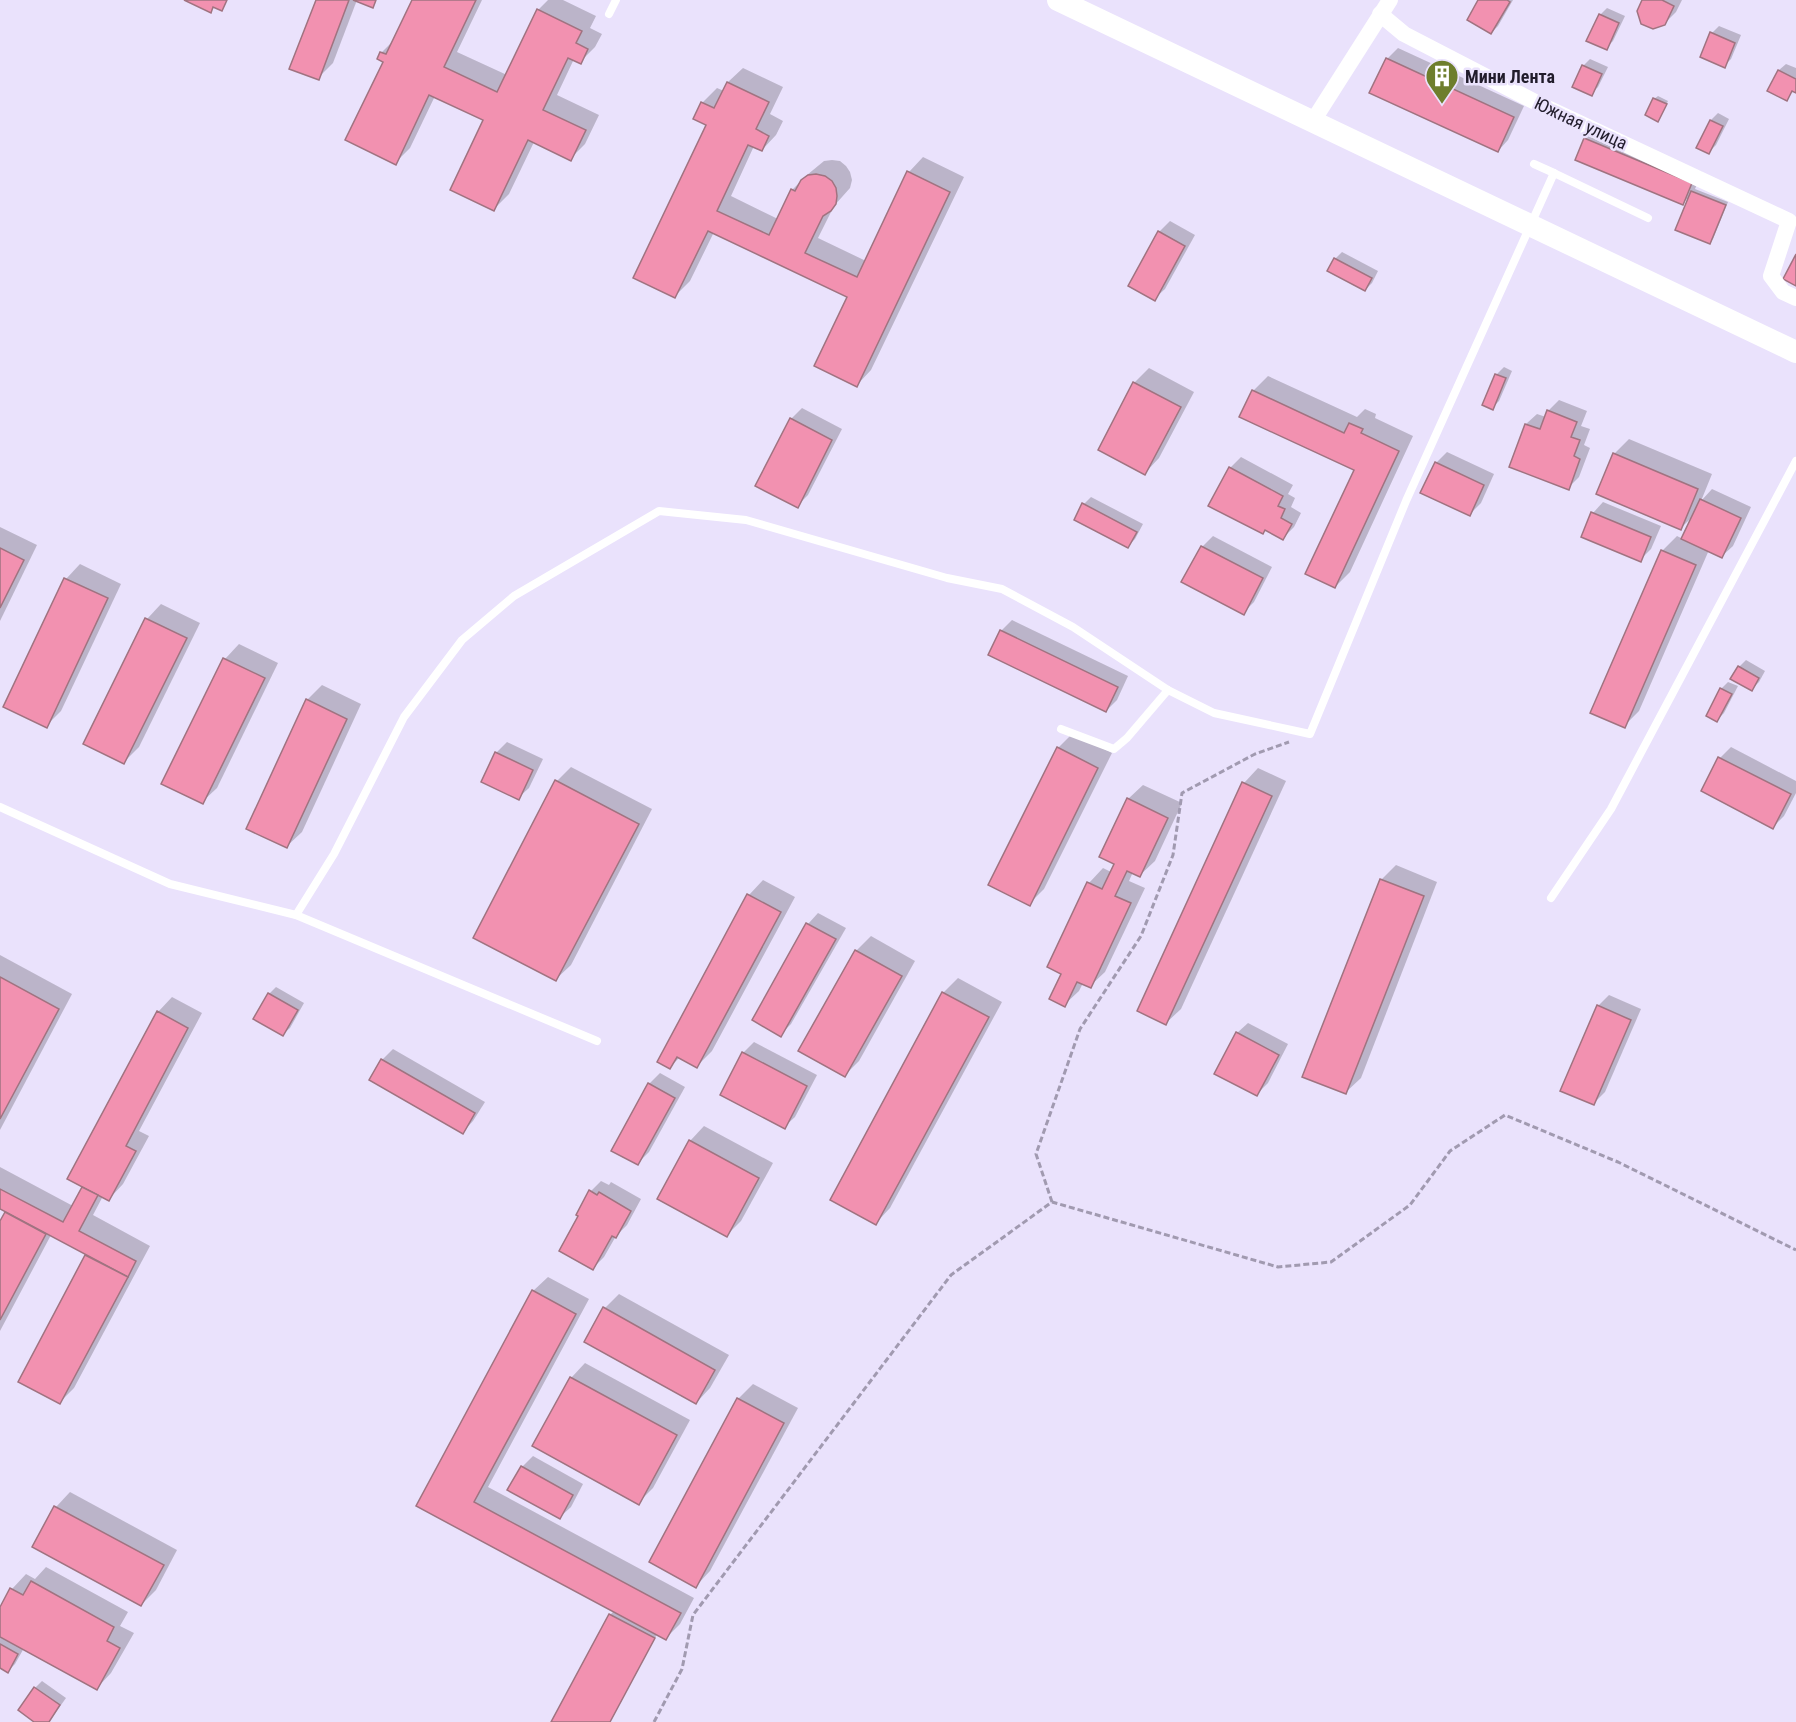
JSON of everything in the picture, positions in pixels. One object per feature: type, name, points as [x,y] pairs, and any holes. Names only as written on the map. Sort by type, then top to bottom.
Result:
[{"type":"main road","points":[[1058,0],[1796,352]]},
{"type":"street","points":[[1313,121],[1390,0]]},
{"type":"street","name":"Южная улица","points":[[1380,14],[1404,34],[1541,105],[1789,221],[1771,276],[1783,292],[1796,298]]},
{"type":"lane","points":[[609,15],[616,0]]},
{"type":"lane","points":[[1533,164],[1648,218]]},
{"type":"lane","points":[[296,915],[334,854],[404,717],[462,640],[514,596],[659,512],[746,520],[947,578],[1002,590],[1072,627],[1168,690],[1214,713],[1310,734],[1406,501],[1554,173]]},
{"type":"lane","points":[[1551,898],[1611,808],[1796,461]]},
{"type":"lane","points":[[1061,729],[1114,749],[1127,738],[1168,690]]},
{"type":"lane","points":[[0,807],[170,884],[296,915],[597,1041]]},
{"type":"path","points":[[1052,1202],[1036,1154],[1080,1029],[1141,936],[1173,855],[1182,793],[1255,754],[1310,734]]},
{"type":"path","points":[[1052,1202],[1278,1267],[1331,1262],[1410,1205],[1450,1151],[1504,1115],[1618,1162],[1796,1250]]},
{"type":"path","points":[[654,1722],[682,1669],[693,1616],[951,1275],[1052,1202]]},
{"type":"building","points":[[184,0],[227,0],[222,11],[213,7],[211,13]]},
{"type":"building","points":[[316,0],[349,0],[319,80],[289,69]]},
{"type":"building","points":[[353,0],[376,0],[373,8]]},
{"type":"building","points":[[412,0],[476,0],[444,67],[497,92],[537,9],[582,31],[576,43],[588,49],[581,64],[568,58],[543,110],[586,130],[571,161],[528,140],[494,211],[450,190],[483,120],[429,95],[396,165],[345,140],[383,62],[377,59],[380,52],[386,54]]},
{"type":"building","points":[[1478,0],[1507,0],[1510,2],[1491,34],[1467,20]]},
{"type":"building","points":[[1642,0],[1662,0],[1674,6],[1665,25],[1653,29],[1641,24],[1637,11]]},
{"type":"building","points":[[1599,14],[1619,23],[1607,50],[1586,41]]},
{"type":"building","points":[[1710,32],[1735,43],[1725,68],[1700,57]]},
{"type":"building","name":"Мини Лента","points":[[1386,58],[1514,117],[1498,152],[1369,93]]},
{"type":"building","points":[[1582,65],[1602,74],[1592,96],[1572,87]]},
{"type":"building","points":[[1778,70],[1796,79],[1796,93],[1792,91],[1787,101],[1767,91]]},
{"type":"building","points":[[727,82],[769,102],[756,129],[769,136],[762,151],[748,145],[717,211],[769,235],[791,189],[795,191],[801,180],[808,175],[825,176],[836,188],[836,204],[823,216],[805,253],[857,277],[907,171],[950,192],[857,387],[814,366],[847,297],[708,231],[675,298],[633,278],[706,125],[693,119],[701,102],[714,108]]},
{"type":"building","points":[[1653,98],[1667,104],[1658,122],[1645,115]]},
{"type":"building","points":[[1710,120],[1723,126],[1709,154],[1696,148]]},
{"type":"building","points":[[1584,138],[1692,183],[1683,205],[1575,160]]},
{"type":"building","points":[[1691,191],[1726,205],[1710,244],[1675,230]]},
{"type":"building","points":[[1158,231],[1185,246],[1155,301],[1128,286]]},
{"type":"building","points":[[1796,254],[1796,286],[1783,279]]},
{"type":"building","points":[[1334,258],[1372,278],[1365,291],[1327,271]]},
{"type":"building","points":[[1495,374],[1506,378],[1493,410],[1482,405]]},
{"type":"building","points":[[1133,382],[1181,407],[1145,475],[1098,450]]},
{"type":"building","points":[[1252,390],[1344,433],[1349,423],[1363,429],[1361,433],[1399,451],[1335,588],[1305,574],[1354,470],[1239,417]]},
{"type":"building","points":[[1547,410],[1577,422],[1571,437],[1580,440],[1574,456],[1580,459],[1569,490],[1509,467],[1525,424],[1540,429]]},
{"type":"building","points":[[790,418],[832,440],[798,508],[755,486]]},
{"type":"building","points":[[1613,453],[1698,489],[1681,530],[1596,494]]},
{"type":"building","points":[[1435,462],[1484,485],[1470,516],[1420,493]]},
{"type":"building","points":[[1229,467],[1283,496],[1278,506],[1285,509],[1281,518],[1292,524],[1283,540],[1265,530],[1263,534],[1208,506]]},
{"type":"building","points":[[1700,499],[1741,518],[1722,558],[1681,539]]},
{"type":"building","points":[[1082,503],[1137,532],[1128,548],[1074,520]]},
{"type":"building","points":[[1591,512],[1651,537],[1641,562],[1581,537]]},
{"type":"building","points":[[1201,546],[1263,578],[1244,615],[1181,582]]},
{"type":"building","points":[[0,548],[24,560],[0,608]]},
{"type":"building","points":[[1661,550],[1696,565],[1625,728],[1590,713]]},
{"type":"building","points":[[64,578],[108,598],[47,728],[3,707]]},
{"type":"building","points":[[145,618],[187,638],[124,764],[83,744]]},
{"type":"building","points":[[1000,630],[1118,687],[1106,712],[988,655]]},
{"type":"building","points":[[223,658],[265,678],[203,804],[161,784]]},
{"type":"building","points":[[1738,666],[1759,678],[1752,691],[1730,679]]},
{"type":"building","points":[[1720,688],[1732,694],[1717,722],[1706,716]]},
{"type":"building","points":[[306,699],[347,719],[287,848],[246,829]]},
{"type":"building","points":[[1057,747],[1098,768],[1030,906],[988,885]]},
{"type":"building","points":[[495,752],[533,770],[519,800],[481,782]]},
{"type":"building","points":[[1718,757],[1791,794],[1773,829],[1701,791]]},
{"type":"building","points":[[555,780],[639,824],[556,981],[473,938]]},
{"type":"building","points":[[1242,782],[1272,796],[1166,1025],[1137,1011]]},
{"type":"building","points":[[1127,798],[1168,818],[1140,877],[1127,871],[1115,896],[1131,903],[1091,988],[1077,982],[1065,1007],[1049,999],[1061,974],[1047,967],[1087,882],[1102,889],[1114,864],[1099,857]]},
{"type":"building","points":[[1380,879],[1424,896],[1346,1094],[1302,1077]]},
{"type":"building","points":[[747,894],[781,912],[697,1068],[677,1057],[670,1069],[657,1062]]},
{"type":"building","points":[[806,923],[836,939],[781,1037],[752,1020]]},
{"type":"building","points":[[855,950],[902,976],[845,1077],[798,1051]]},
{"type":"building","points":[[0,977],[59,1009],[0,1119]]},
{"type":"building","points":[[942,992],[989,1017],[876,1225],[830,1200]]},
{"type":"building","points":[[268,993],[298,1010],[283,1036],[253,1019]]},
{"type":"building","points":[[1597,1005],[1631,1020],[1594,1105],[1560,1091]]},
{"type":"building","points":[[157,1011],[188,1028],[126,1146],[136,1151],[109,1201],[67,1179]]},
{"type":"building","points":[[1236,1032],[1279,1055],[1257,1096],[1214,1074]]},
{"type":"building","points":[[742,1052],[807,1086],[785,1129],[720,1095]]},
{"type":"building","points":[[381,1059],[475,1113],[463,1134],[369,1080]]},
{"type":"building","points":[[648,1083],[675,1098],[638,1165],[611,1151]]},
{"type":"building","points":[[689,1140],[759,1178],[727,1237],[657,1199]]},
{"type":"building","points":[[82,1187],[98,1195],[79,1231],[136,1261],[128,1277],[0,1209],[0,1189],[63,1222]]},
{"type":"building","points":[[589,1190],[597,1195],[599,1192],[631,1211],[616,1238],[612,1236],[593,1270],[559,1251]]},
{"type":"building","points":[[5,1212],[46,1234],[0,1320],[0,1221]]},
{"type":"building","points":[[85,1255],[128,1277],[60,1404],[18,1382]]},
{"type":"building","points":[[532,1290],[576,1314],[474,1502],[681,1613],[666,1640],[416,1506]]},
{"type":"building","points":[[603,1307],[715,1370],[696,1404],[584,1342]]},
{"type":"building","points":[[570,1377],[677,1435],[639,1505],[532,1446]]},
{"type":"building","points":[[737,1398],[784,1423],[696,1588],[649,1562]]},
{"type":"building","points":[[521,1466],[573,1495],[560,1519],[507,1490]]},
{"type":"building","points":[[54,1506],[164,1565],[141,1606],[32,1547]]},
{"type":"building","points":[[31,1581],[114,1627],[107,1641],[120,1648],[97,1690],[0,1637],[0,1607],[10,1588],[23,1595]]},
{"type":"building","points":[[609,1614],[655,1638],[610,1722],[551,1722]]},
{"type":"building","points":[[0,1644],[18,1654],[8,1673],[0,1668]]},
{"type":"building","points":[[34,1687],[60,1705],[49,1722],[34,1722],[18,1710]]},
{"type":"place","name":"Мини Лента","points":[[1442,105]]}]
